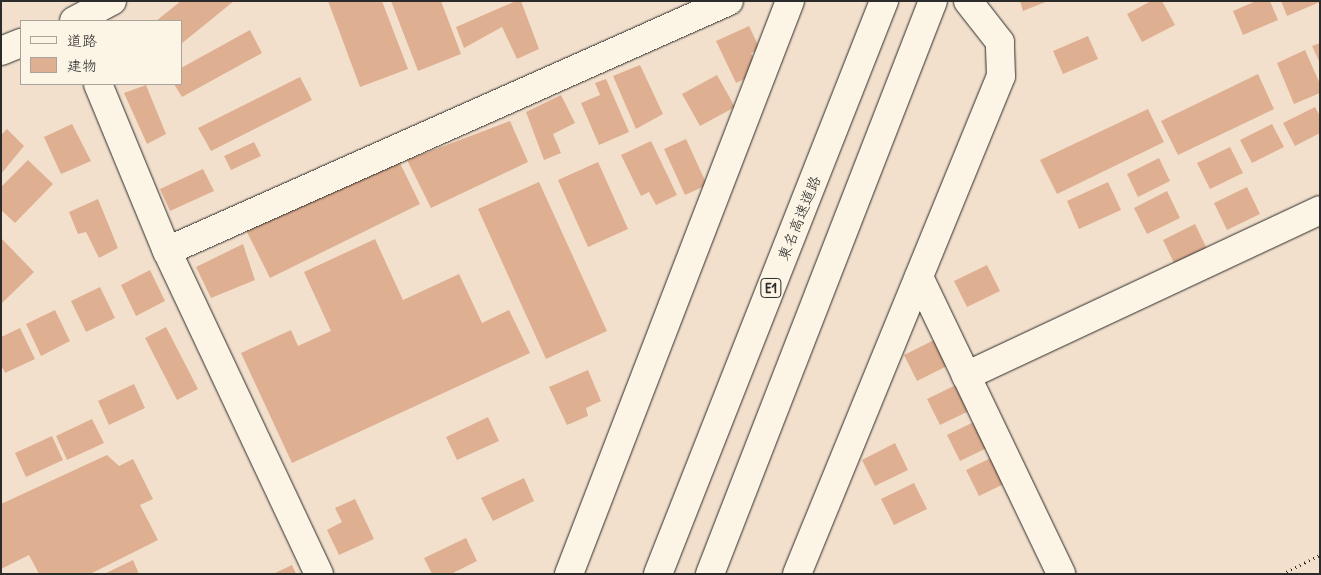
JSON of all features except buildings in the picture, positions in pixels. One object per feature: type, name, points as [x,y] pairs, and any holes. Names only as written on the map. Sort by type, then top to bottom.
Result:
[{"type":"main road","points":[[76,20],[112,1]]},
{"type":"main road","points":[[167,251],[729,1]]},
{"type":"main road","points":[[569,574],[790,1]]},
{"type":"main road","name":"東名高速道路","points":[[658,574],[884,1]]},
{"type":"main road","points":[[797,574],[1001,76],[1000,42],[968,1]]},
{"type":"main road","points":[[710,574],[932,3]]},
{"type":"main road","points":[[1,51],[20,43]]},
{"type":"main road","points":[[98,85],[167,251],[319,574]]},
{"type":"main road","points":[[966,376],[1320,210]]},
{"type":"main road","points":[[919,277],[1061,574]]},
{"type":"path","points":[[1282,574],[1320,555]]}]
